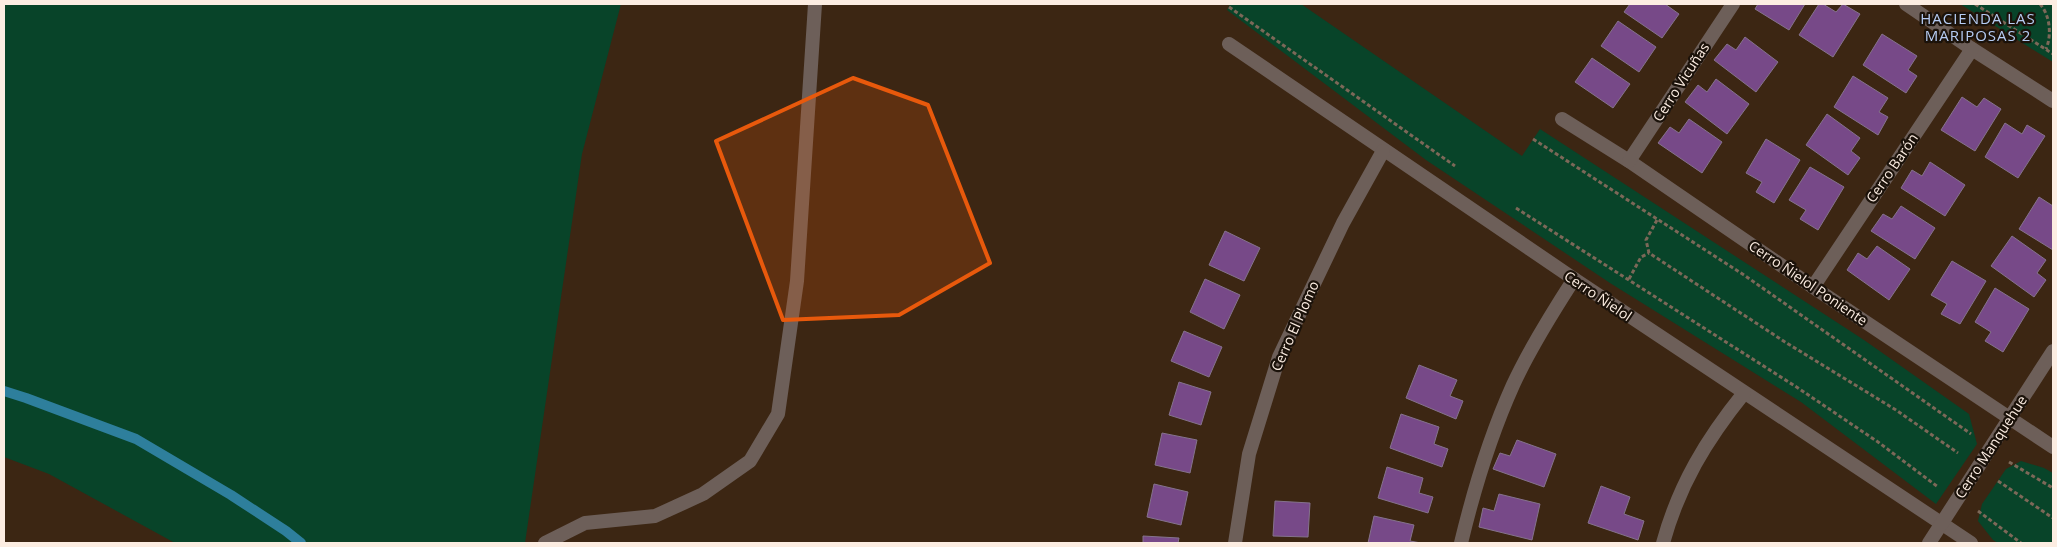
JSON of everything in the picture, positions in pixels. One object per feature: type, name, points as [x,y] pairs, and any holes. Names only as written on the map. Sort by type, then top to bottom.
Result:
[{"type":"street","points":[[545,543],[585,523],[655,516],[703,494],[750,461],[778,414],[797,281],[815,4]]},
{"type":"street","name":"Cerro Vicuñas","points":[[1629,161],[1733,4]]},
{"type":"street","points":[[1906,4],[2053,101]]},
{"type":"street","name":"Cerro Ñielol","points":[[1229,44],[1383,151],[1744,394],[1971,543]]},
{"type":"street","name":"Cerro Barón","points":[[1813,287],[1972,49]]},
{"type":"street","name":"Cerro Ñielol Poniente","points":[[1562,119],[1629,161],[1813,287],[2053,447]]},
{"type":"street","name":"Cerro El Plomo","points":[[1235,543],[1249,454],[1279,357],[1343,223],[1383,151]]},
{"type":"street","points":[[1461,543],[1472,496],[1490,439],[1514,383],[1542,330],[1574,279]]},
{"type":"street","name":"Cerro Manquehue","points":[[1930,543],[2053,351]]},
{"type":"street","points":[[1663,543],[1683,487],[1700,454],[1720,422],[1744,394]]},
{"type":"path","points":[[1975,4],[2053,54]]},
{"type":"path","points":[[2040,4],[2046,13],[2048,24],[2049,44],[2046,49]]},
{"type":"path","points":[[1229,7],[1457,167]]},
{"type":"path","points":[[1533,139],[1744,275],[2013,465],[2053,488]]},
{"type":"path","points":[[1514,206],[1798,388],[1878,442],[1945,492],[1980,512],[2022,543]]},
{"type":"path","points":[[1658,220],[1646,240],[1649,253],[1786,342],[1896,410],[2053,518]]},
{"type":"path","points":[[1629,279],[1641,257],[1649,253]]},
{"type":"highlighted area","points":[[853,78],[928,105],[990,263],[899,315],[783,320],[716,141]]},
{"type":"green space","points":[[4,4],[621,4],[582,154],[525,543],[175,543],[49,474],[4,457]]},
{"type":"green space","points":[[1230,4],[1301,4],[1522,156],[1540,129],[1864,340],[1969,414],[1977,444],[1936,504],[1801,402],[1610,283],[1426,160],[1227,10]]},
{"type":"green space","points":[[1960,4],[2053,4],[2053,62]]},
{"type":"green space","points":[[2021,461],[2044,468],[2053,473],[2053,543],[1998,543],[1993,540],[1978,521],[1982,504],[2006,469]]},
{"type":"building","points":[[1630,4],[1665,4],[1679,14],[1662,38],[1624,12]]},
{"type":"building","points":[[1758,4],[1805,4],[1789,30],[1755,9]]},
{"type":"building","points":[[1819,4],[1823,4],[1836,12],[1843,4],[1860,14],[1833,57],[1799,35]]},
{"type":"building","points":[[1618,21],[1656,47],[1639,72],[1601,46]]},
{"type":"building","points":[[1882,34],[1917,56],[1908,70],[1917,76],[1906,93],[1863,65]]},
{"type":"building","points":[[1745,37],[1778,62],[1756,92],[1714,60],[1727,44],[1736,50]]},
{"type":"building","points":[[1592,58],[1630,84],[1613,108],[1575,82]]},
{"type":"building","points":[[1853,76],[1888,98],[1879,112],[1888,117],[1878,135],[1834,107]]},
{"type":"building","points":[[1716,79],[1749,104],[1727,134],[1685,102],[1698,85],[1707,92]]},
{"type":"building","points":[[1962,97],[1977,107],[1984,98],[2001,109],[1975,151],[1941,130]]},
{"type":"building","points":[[1827,114],[1860,138],[1851,151],[1860,158],[1848,175],[1806,145]]},
{"type":"building","points":[[1689,119],[1722,142],[1702,173],[1658,143],[1670,127],[1679,133]]},
{"type":"building","points":[[2005,123],[2022,134],[2027,125],[2045,136],[2018,178],[1985,157]]},
{"type":"building","points":[[1766,139],[1800,160],[1774,203],[1756,192],[1762,182],[1746,173]]},
{"type":"building","points":[[1930,162],[1965,185],[1945,216],[1901,188],[1912,170],[1922,176]]},
{"type":"building","points":[[1810,167],[1844,187],[1818,230],[1800,219],[1806,210],[1789,200]]},
{"type":"building","points":[[2039,197],[2053,206],[2053,250],[2019,229]]},
{"type":"building","points":[[1901,206],[1935,228],[1915,259],[1871,231],[1883,214],[1892,219]]},
{"type":"building","points":[[1225,231],[1260,248],[1244,281],[1209,265]]},
{"type":"building","points":[[2012,236],[2046,260],[2037,273],[2046,280],[2034,297],[1991,266]]},
{"type":"building","points":[[1877,246],[1910,269],[1889,300],[1847,270],[1858,253],[1867,259]]},
{"type":"building","points":[[1952,261],[1986,281],[1960,324],[1941,314],[1947,304],[1931,295]]},
{"type":"building","points":[[1205,279],[1240,295],[1224,329],[1190,312]]},
{"type":"building","points":[[1995,288],[2029,309],[2003,352],[1985,341],[1991,332],[1975,322]]},
{"type":"building","points":[[1184,331],[1222,347],[1209,377],[1171,361]]},
{"type":"building","points":[[1419,365],[1457,380],[1450,396],[1463,401],[1456,419],[1406,398]]},
{"type":"building","points":[[1179,382],[1211,392],[1201,425],[1169,415]]},
{"type":"building","points":[[1401,414],[1439,427],[1434,444],[1448,449],[1442,467],[1390,448]]},
{"type":"building","points":[[1162,433],[1197,440],[1190,473],[1155,465]]},
{"type":"building","points":[[1517,440],[1556,454],[1544,487],[1493,469],[1500,453],[1510,456]]},
{"type":"building","points":[[1387,467],[1423,478],[1419,493],[1433,497],[1428,513],[1378,498]]},
{"type":"building","points":[[1154,484],[1188,492],[1181,525],[1147,517]]},
{"type":"building","points":[[1601,486],[1630,497],[1624,514],[1644,521],[1638,540],[1588,523]]},
{"type":"building","points":[[1499,494],[1540,504],[1532,540],[1479,527],[1483,508],[1494,511]]},
{"type":"building","points":[[1275,501],[1310,503],[1308,537],[1273,536]]},
{"type":"building","points":[[1374,516],[1414,525],[1410,541],[1421,543],[1368,543]]},
{"type":"building","points":[[1143,536],[1179,538],[1178,543],[1143,543]]},
{"type":"waterway","points":[[4,391],[136,439],[231,495],[301,543]]},
{"type":"district","name":"HACIENDA LAS MARIPOSAS 2","points":[[1978,28]]}]
